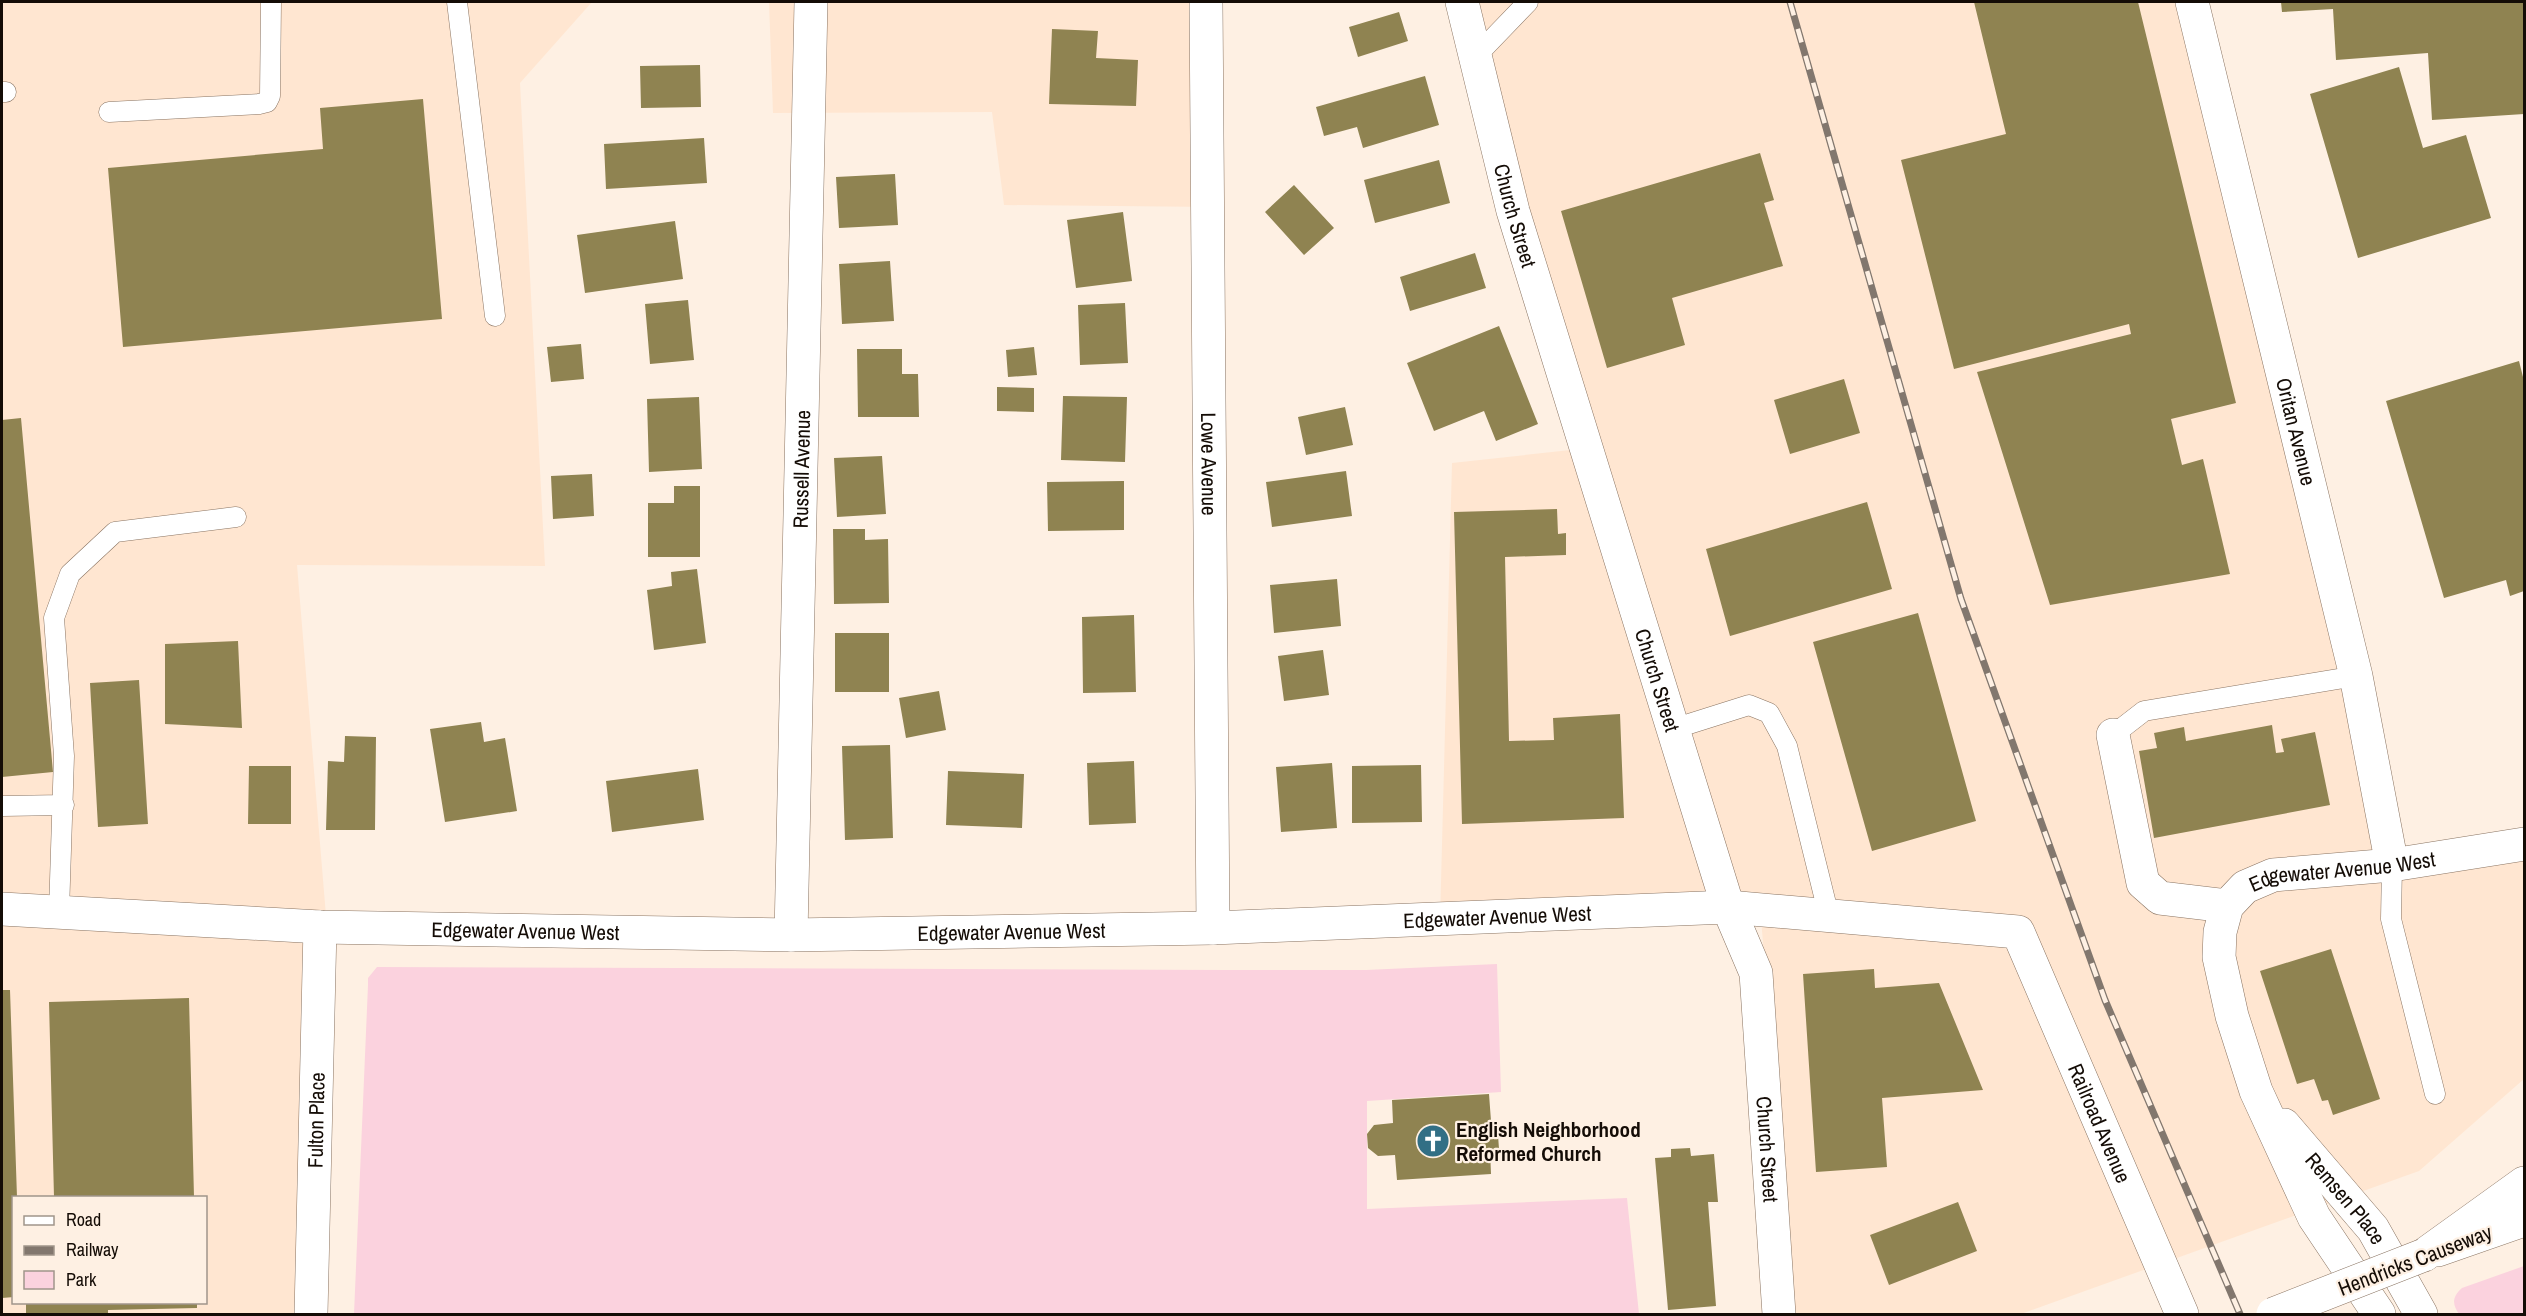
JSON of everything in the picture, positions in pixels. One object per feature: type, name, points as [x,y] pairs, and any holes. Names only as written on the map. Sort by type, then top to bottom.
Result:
[{"type":"street","name":"Russell Avenue","points":[[791,935],[811,2]]},
{"type":"street","name":"Lowe Avenue","points":[[1206,2],[1213,928]]},
{"type":"street","name":"Church Street","points":[[1462,2],[1513,211],[1728,907],[1756,973],[1779,1314]]},
{"type":"street","name":"Oritan Avenue","points":[[2192,2],[2356,676],[2392,865]]},
{"type":"street","name":"Edgewater Avenue West","points":[[2113,735],[2144,883],[2160,898],[2227,906],[2245,887],[2273,875],[2392,865],[2524,844]]},
{"type":"street","name":"Remsen Place","points":[[2227,906],[2220,932],[2219,957],[2232,1016],[2256,1091],[2314,1217],[2379,1314]]},
{"type":"street","name":"Edgewater Avenue West","points":[[2,909],[320,927],[791,935],[1213,928],[1728,907],[2018,932]]},
{"type":"street","name":"Fulton Place","points":[[311,1314],[320,927]]},
{"type":"street","name":"Railroad Avenue","points":[[2018,932],[2182,1314]]},
{"type":"street","name":"Remsen Place","points":[[2256,1091],[2373,1229],[2421,1314]]},
{"type":"street","points":[[2424,1255],[2524,1184]]},
{"type":"street","name":"Hendricks Causeway","points":[[2272,1314],[2424,1255],[2524,1220]]},
{"type":"lane","points":[[109,112],[267,102],[270,96],[271,2]]},
{"type":"lane","points":[[457,2],[495,316]]},
{"type":"lane","points":[[1476,56],[1528,2]]},
{"type":"lane","points":[[59,912],[64,756],[54,618],[69,573],[115,532],[236,517]]},
{"type":"lane","points":[[2113,735],[2144,711],[2356,676]]},
{"type":"lane","points":[[1673,729],[1749,705],[1769,713],[1787,746],[1829,916]]},
{"type":"lane","points":[[2,806],[64,805]]},
{"type":"lane","points":[[2392,865],[2391,919],[2435,1094]]},
{"type":"shaded area","points":[[2,2],[592,2],[520,83],[545,566],[297,565],[327,928],[310,1314],[2,1314]]},
{"type":"shaded area","points":[[769,2],[1210,2],[1214,207],[1004,205],[992,112],[773,113]]},
{"type":"shaded area","points":[[1465,2],[2196,2],[2407,869],[2524,851],[2524,1079],[2419,1171],[2021,1314],[1795,1314],[1761,919],[1440,921],[1452,463],[1598,447]]},
{"type":"green space","points":[[1497,964],[1501,1092],[1367,1101],[1367,1209],[1627,1198],[1639,1314],[354,1314],[368,978],[377,967],[1366,970]]},
{"type":"green space","points":[[2524,1266],[2524,1314],[2459,1314],[2454,1301],[2456,1294],[2462,1288]]},
{"type":"building","points":[[1974,2],[2138,2],[2236,403],[2171,419],[2182,465],[2203,459],[2230,574],[2050,605],[1977,372],[2131,334],[2129,324],[1954,369],[1901,160],[2006,134]]},
{"type":"building","points":[[2281,2],[2524,2],[2524,114],[2432,120],[2428,53],[2336,60],[2333,9],[2282,12]]},
{"type":"building","points":[[1399,12],[1408,41],[1358,57],[1349,27]]},
{"type":"building","points":[[1052,29],[1098,31],[1096,58],[1138,60],[1136,106],[1049,104]]},
{"type":"building","points":[[700,65],[701,107],[641,108],[640,66]]},
{"type":"building","points":[[2399,67],[2423,148],[2466,135],[2491,218],[2358,258],[2310,94]]},
{"type":"building","points":[[1425,76],[1439,125],[1363,148],[1357,127],[1324,136],[1316,107]]},
{"type":"building","points":[[423,99],[442,319],[123,347],[108,168],[323,149],[320,108]]},
{"type":"building","points":[[704,138],[707,183],[606,189],[604,144]]},
{"type":"building","points":[[1760,153],[1774,200],[1764,203],[1783,266],[1672,298],[1685,345],[1607,368],[1561,211]]},
{"type":"building","points":[[1439,160],[1450,203],[1375,223],[1364,180]]},
{"type":"building","points":[[895,174],[898,225],[839,228],[836,177]]},
{"type":"building","points":[[1294,185],[1334,228],[1304,255],[1265,212]]},
{"type":"building","points":[[1123,212],[1132,281],[1076,288],[1067,220]]},
{"type":"building","points":[[675,221],[683,279],[585,293],[577,235]]},
{"type":"building","points":[[1475,253],[1486,288],[1410,311],[1400,277]]},
{"type":"building","points":[[890,261],[894,321],[842,324],[839,264]]},
{"type":"building","points":[[688,300],[694,360],[650,364],[645,304]]},
{"type":"building","points":[[1125,303],[1128,363],[1080,365],[1078,305]]},
{"type":"building","points":[[1499,326],[1538,424],[1496,441],[1484,411],[1434,431],[1407,363]]},
{"type":"building","points":[[581,344],[584,379],[551,382],[547,347]]},
{"type":"building","points":[[1034,347],[1037,375],[1008,377],[1006,350]]},
{"type":"building","points":[[857,349],[902,349],[902,374],[918,374],[919,417],[858,417]]},
{"type":"building","points":[[2519,361],[2524,381],[2524,591],[2510,596],[2506,580],[2444,598],[2386,401]]},
{"type":"building","points":[[1844,379],[1860,433],[1790,454],[1774,400]]},
{"type":"building","points":[[997,387],[1034,388],[1034,412],[997,411]]},
{"type":"building","points":[[1063,396],[1127,397],[1125,462],[1061,460]]},
{"type":"building","points":[[699,397],[702,469],[649,472],[647,399]]},
{"type":"building","points":[[1345,407],[1353,445],[1306,455],[1298,417]]},
{"type":"building","points":[[21,418],[53,772],[2,777],[2,420]]},
{"type":"building","points":[[882,456],[886,514],[837,517],[834,458]]},
{"type":"building","points":[[1346,471],[1352,516],[1272,527],[1266,482]]},
{"type":"building","points":[[592,474],[594,516],[553,519],[551,476]]},
{"type":"building","points":[[1124,481],[1124,530],[1048,531],[1047,482]]},
{"type":"building","points":[[674,486],[700,486],[700,557],[648,557],[648,503],[674,503]]},
{"type":"building","points":[[1867,502],[1892,589],[1730,636],[1706,549]]},
{"type":"building","points":[[1557,509],[1558,534],[1566,533],[1566,555],[1505,557],[1509,741],[1554,740],[1553,718],[1620,714],[1624,818],[1462,824],[1454,512]]},
{"type":"building","points":[[833,529],[865,529],[865,540],[888,539],[889,603],[834,604]]},
{"type":"building","points":[[697,569],[706,643],[654,650],[647,590],[672,586],[671,572]]},
{"type":"building","points":[[1337,579],[1341,626],[1274,633],[1270,585]]},
{"type":"building","points":[[1918,613],[1976,821],[1872,851],[1813,642]]},
{"type":"building","points":[[1134,615],[1136,692],[1083,693],[1082,617]]},
{"type":"building","points":[[835,633],[889,633],[889,692],[835,692]]},
{"type":"building","points":[[238,641],[242,728],[165,724],[165,644]]},
{"type":"building","points":[[1323,650],[1329,695],[1284,701],[1278,656]]},
{"type":"building","points":[[139,680],[148,824],[98,827],[90,683]]},
{"type":"building","points":[[939,691],[946,730],[906,738],[899,698]]},
{"type":"building","points":[[481,722],[484,742],[505,738],[517,811],[445,822],[430,729]]},
{"type":"building","points":[[2272,725],[2276,753],[2284,752],[2281,739],[2315,732],[2330,805],[2154,838],[2139,751],[2157,748],[2154,733],[2184,727],[2186,741]]},
{"type":"building","points":[[345,736],[376,737],[375,830],[326,830],[328,761],[344,762]]},
{"type":"building","points":[[890,745],[893,838],[845,840],[842,746]]},
{"type":"building","points":[[1134,761],[1136,823],[1089,825],[1087,763]]},
{"type":"building","points":[[1332,763],[1337,828],[1281,832],[1276,767]]},
{"type":"building","points":[[1421,765],[1422,822],[1352,823],[1352,766]]},
{"type":"building","points":[[249,766],[291,766],[291,824],[248,824]]},
{"type":"building","points":[[698,769],[704,820],[612,832],[606,781]]},
{"type":"building","points":[[948,771],[1024,774],[1022,828],[946,825]]},
{"type":"building","points":[[2331,949],[2380,1099],[2333,1115],[2328,1100],[2322,1101],[2314,1079],[2297,1084],[2260,971]]},
{"type":"building","points":[[1874,969],[1875,988],[1939,983],[1983,1090],[1882,1098],[1887,1167],[1816,1172],[1803,974]]},
{"type":"building","points":[[2,990],[10,990],[17,1196],[12,1196],[12,1297],[2,1298]]},
{"type":"building","points":[[189,998],[194,1196],[54,1196],[49,1002]]},
{"type":"building","name":"English Neighborhood Reformed Church","points":[[1489,1094],[1491,1121],[1497,1121],[1499,1149],[1490,1150],[1491,1174],[1397,1180],[1395,1155],[1378,1156],[1368,1148],[1367,1134],[1374,1125],[1393,1123],[1392,1100]]},
{"type":"building","points":[[1690,1148],[1691,1156],[1714,1154],[1718,1202],[1708,1202],[1716,1306],[1668,1310],[1655,1158],[1671,1157],[1671,1149]]},
{"type":"building","points":[[1958,1202],[1977,1251],[1889,1285],[1870,1235]]},
{"type":"building","points":[[26,1304],[197,1304],[197,1308],[108,1310],[108,1314],[26,1314]]},
{"type":"railway","points":[[1790,2],[1961,599],[2105,1000],[2240,1314]]},
{"type":"place","name":"English Neighborhood Reformed Church","points":[[1433,1141]]}]
